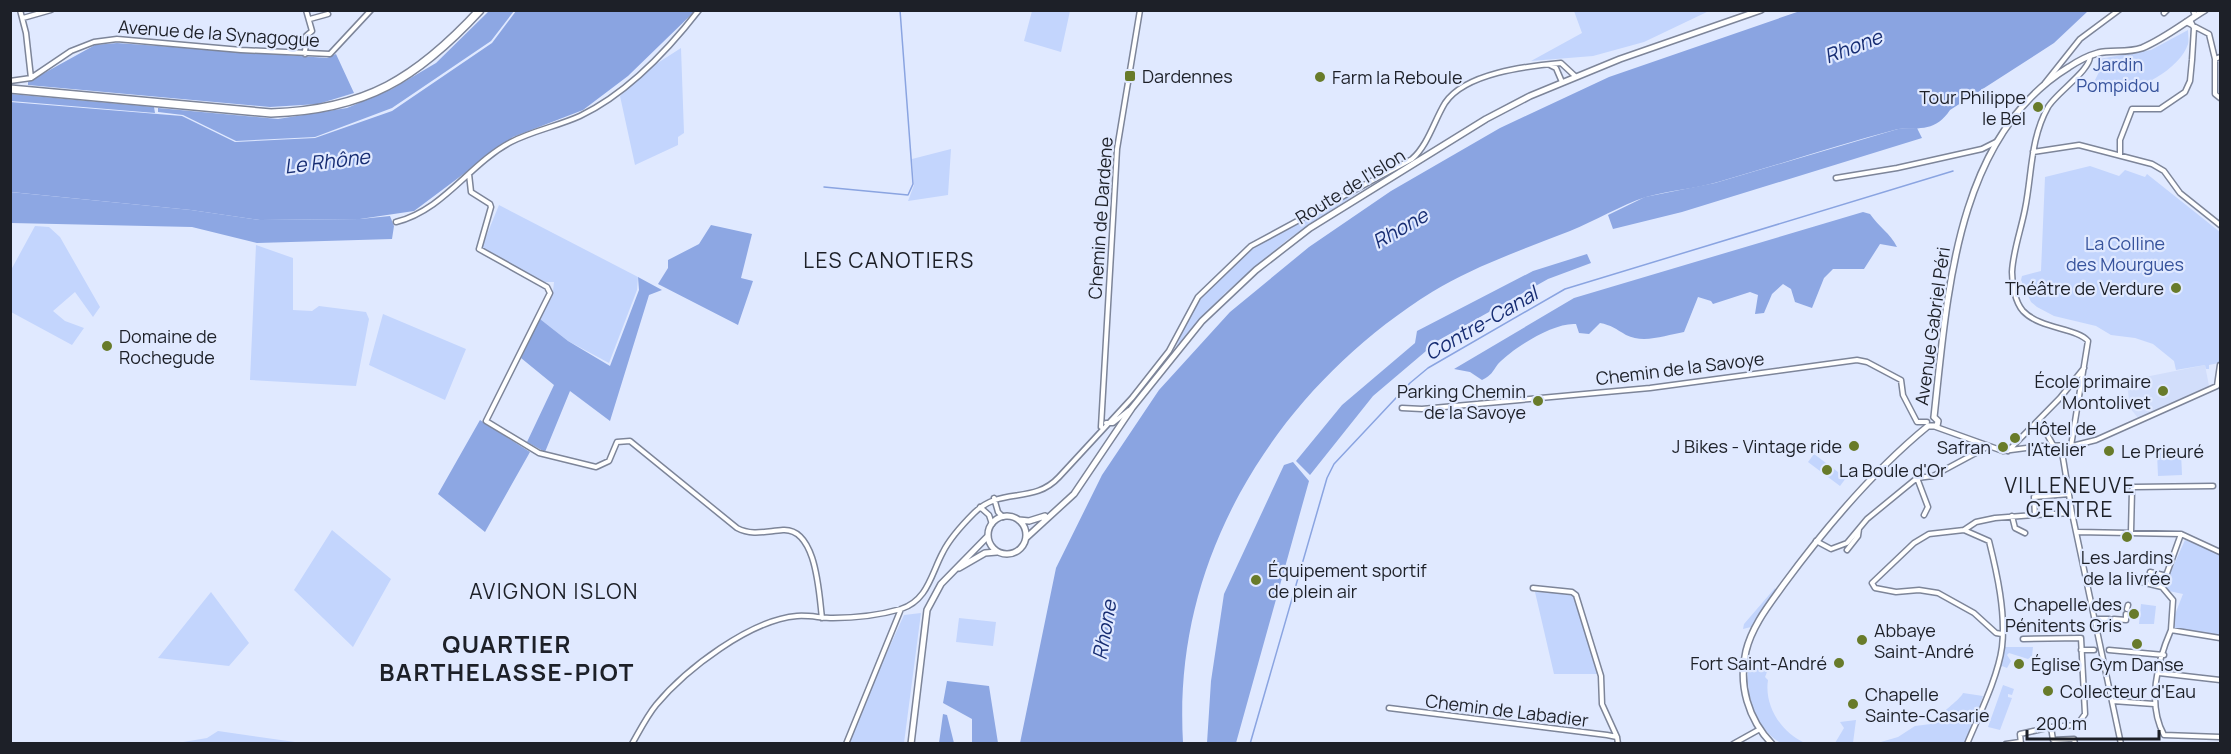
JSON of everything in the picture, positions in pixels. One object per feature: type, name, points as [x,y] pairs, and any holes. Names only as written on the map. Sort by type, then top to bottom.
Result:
[{"type":"highway","points":[[10,89],[272,113],[315,110],[348,103],[407,77],[441,51],[480,10]]},
{"type":"street","points":[[20,10],[31,78]]},
{"type":"street","points":[[22,18],[51,10]]},
{"type":"street","points":[[305,54],[306,36],[312,31],[306,10]]},
{"type":"street","name":"Avenue de la Synagogue","points":[[10,81],[31,78],[71,51],[94,42],[117,39],[330,54],[371,10]]},
{"type":"street","points":[[396,222],[435,205],[469,174],[512,142],[582,115],[614,93],[663,51],[699,10]]},
{"type":"street","name":"Chemin de Dardene","points":[[1101,428],[1117,150],[1140,10]]},
{"type":"street","points":[[2045,83],[2058,63],[2096,27],[2119,10]]},
{"type":"street","name":"Avenue Gabriel Péri","points":[[1936,428],[1939,355],[1956,251],[1991,153],[2012,116],[2045,83],[2079,61],[2090,56],[2142,48],[2205,10]]},
{"type":"street","name":"Route de l'Islon","points":[[1026,538],[1074,494],[1132,408],[1202,321],[1256,270],[1291,242],[1345,205],[1486,119],[1575,76],[1756,11]]},
{"type":"street","points":[[310,19],[328,14]]},
{"type":"street","points":[[2120,155],[2120,140],[2132,109],[2160,109],[2185,92],[2190,81],[2194,28],[2191,17]]},
{"type":"street","points":[[2194,28],[2209,34],[2218,58],[2213,89],[2220,98]]},
{"type":"street","points":[[2071,446],[2088,341],[2080,335],[2051,328],[2024,312],[2014,290],[2012,273],[2033,152],[2042,119],[2050,103],[2090,62],[2090,56]]},
{"type":"street","points":[[2079,61],[2081,71]]},
{"type":"street","points":[[632,744],[663,696],[728,643],[779,619],[798,616],[851,618],[901,609],[914,603],[926,590],[951,539],[980,507],[994,498],[1022,496],[1053,484],[1101,428],[1132,398],[1173,344],[1198,297],[1242,251],[1412,159],[1424,144],[1446,102],[1458,89],[1488,76],[1546,64],[1561,63],[1575,76]]},
{"type":"street","points":[[2058,63],[2064,70]]},
{"type":"street","points":[[1546,64],[1556,68],[1562,82]]},
{"type":"street","points":[[1836,178],[1897,168],[1982,149],[1996,142]]},
{"type":"street","points":[[2033,152],[2079,145],[2156,166],[2164,171],[2180,193],[2220,225]]},
{"type":"street","points":[[1982,149],[1991,153]]},
{"type":"street","points":[[469,174],[471,192],[487,201],[491,207],[479,249],[547,287],[550,293],[486,421],[539,453],[596,467],[609,461],[617,442],[630,441],[737,528],[750,533],[784,530],[796,533],[806,543],[812,555],[822,618]]},
{"type":"street","name":"Chemin de la Savoye","points":[[1402,408],[1422,409],[1650,388],[1857,360],[1867,362],[1901,380],[1903,395],[1917,422],[1928,424]]},
{"type":"street","points":[[1928,424],[1987,447],[2008,451],[2071,446],[2096,440],[2217,386],[2220,365]]},
{"type":"street","points":[[2008,451],[2084,367]]},
{"type":"street","points":[[1106,423],[1113,423],[1132,408]]},
{"type":"street","points":[[1772,744],[1760,729],[1744,691],[1743,667],[1749,642],[1764,612],[1839,513],[1928,424],[1936,419],[1947,431]]},
{"type":"street","points":[[2038,420],[2053,446]]},
{"type":"street","points":[[2061,446],[2072,513],[2104,650],[2121,744]]},
{"type":"street","points":[[1816,541],[1831,549],[1847,543],[1881,506],[1917,478],[1933,476],[1987,447]]},
{"type":"street","points":[[1917,478],[1928,507],[1924,515]]},
{"type":"street","points":[[2131,532],[2131,496],[2134,487],[2213,486]]},
{"type":"street","points":[[2035,514],[2034,497],[2069,494]]},
{"type":"street","points":[[994,498],[998,512],[1003,517],[1029,521],[1049,515]]},
{"type":"street","points":[[911,744],[924,625],[936,592],[950,574],[988,536],[992,524],[989,515],[980,507]]},
{"type":"street","points":[[1964,530],[1976,522],[1995,518],[2072,513]]},
{"type":"street","points":[[2012,516],[2015,528],[2025,533]]},
{"type":"street","points":[[992,524],[1003,517]]},
{"type":"street","points":[[950,574],[979,555],[1016,552],[1026,538],[1025,528],[1019,520]]},
{"type":"street","points":[[1847,550],[1858,536],[1859,528]]},
{"type":"street","points":[[1967,744],[1998,661],[2002,634],[1998,586],[1989,541],[1964,530],[1940,531],[1922,538],[1872,583],[1873,587],[1896,592],[1919,590],[1938,593],[1974,613],[1988,622],[1996,633],[2002,634]]},
{"type":"street","points":[[2078,532],[2181,534],[2220,552]]},
{"type":"street","points":[[2162,587],[2181,534]]},
{"type":"street","points":[[988,536],[993,548],[998,552]]},
{"type":"street","points":[[2150,572],[2167,576]]},
{"type":"street","points":[[2137,581],[2162,587],[2173,600],[2171,630],[2158,673],[2154,704],[2163,734],[2177,737],[2220,737]]},
{"type":"street","points":[[1533,588],[1572,592],[1576,595],[1601,676],[1602,704],[1618,744]]},
{"type":"street","points":[[846,744],[901,609]]},
{"type":"street","points":[[2096,619],[2126,620],[2127,610]]},
{"type":"street","points":[[2171,630],[2220,638]]},
{"type":"street","points":[[2006,744],[2021,743],[2020,734],[2051,727],[2077,725],[2084,718],[2081,638],[2023,639]]},
{"type":"street","points":[[2081,650],[2094,650]]},
{"type":"street","points":[[2104,650],[2164,655]]},
{"type":"street","points":[[2158,673],[2220,680]]},
{"type":"street","points":[[2113,701],[2154,704]]},
{"type":"street","name":"Chemin de Labadier","points":[[1389,708],[1617,737]]},
{"type":"street","points":[[2051,727],[2053,740],[2074,739],[2075,744]]},
{"type":"street","points":[[1733,744],[1760,729]]},
{"type":"street","points":[[2177,737],[2178,744]]},
{"type":"shaded area","points":[[490,10],[514,11],[491,41],[392,108],[315,137],[236,141],[183,115],[158,112],[158,108],[278,119],[347,108],[392,89],[436,63]]},
{"type":"shaded area","points":[[117,43],[327,58],[336,54],[354,93],[318,104],[270,107],[28,85],[28,82],[95,45]]},
{"type":"shaded area","points":[[11,94],[154,107],[155,113],[11,101]]},
{"type":"shaded area","points":[[1917,128],[1922,138],[1682,212],[1613,229],[1608,215],[1645,197],[1715,183],[1898,129]]},
{"type":"shaded area","points":[[10,192],[191,210],[260,220],[360,219],[390,216],[394,226],[392,239],[257,243],[192,227],[11,223]]},
{"type":"shaded area","points":[[1863,212],[1870,214],[1897,247],[1880,244],[1864,269],[1833,269],[1824,278],[1812,308],[1795,302],[1791,289],[1783,284],[1772,294],[1764,313],[1755,314],[1758,295],[1750,292],[1713,304],[1711,301],[1698,297],[1684,332],[1640,339],[1600,323],[1589,334],[1579,333],[1576,324],[1567,324],[1523,344],[1482,380],[1470,372],[1454,369],[1574,298]]},
{"type":"shaded area","points":[[711,225],[752,234],[741,278],[753,281],[738,325],[658,284],[668,268],[668,260],[699,244]]},
{"type":"shaded area","points":[[1587,254],[1591,263],[1548,279],[1439,340],[1373,396],[1310,475],[1296,461],[1342,405],[1415,343],[1417,331],[1533,271]]},
{"type":"shaded area","points":[[638,277],[662,290],[649,295],[610,421],[570,391],[545,452],[527,442],[554,385],[521,358],[540,319],[568,341],[610,366],[639,290]]},
{"type":"shaded area","name":"École primaire Montolivet","points":[[2205,365],[2209,386],[2138,418],[2130,408],[2127,383],[2130,380]]},
{"type":"shaded area","points":[[480,420],[530,452],[485,532],[438,494]]},
{"type":"shaded area","points":[[1293,462],[1309,481],[1236,743],[1207,743],[1211,681],[1224,594],[1284,465]]},
{"type":"shaded area","points":[[947,681],[989,686],[998,743],[972,743],[972,719],[943,703]]},
{"type":"shaded area","points":[[943,714],[947,715],[954,743],[939,743]]},
{"type":"green space","points":[[1574,10],[1709,11],[1644,42],[1593,56],[1531,61],[1582,33]]},
{"type":"green space","points":[[1032,11],[1070,11],[1061,52],[1024,41]]},
{"type":"green space","name":"Jardin Pompidou","points":[[2188,30],[2188,44],[2183,54],[2163,73],[2151,81],[2124,91],[2100,92],[2095,80],[2099,72],[2099,59],[2151,50]]},
{"type":"green space","points":[[681,48],[684,133],[678,137],[678,145],[635,165],[620,96],[653,66]]},
{"type":"green space","points":[[951,149],[948,195],[908,201],[914,185],[912,159]]},
{"type":"green space","name":"La Colline des Mourgues","points":[[2090,166],[2119,176],[2125,170],[2145,177],[2147,174],[2220,232],[2219,363],[2209,365],[2209,369],[2206,369],[2205,365],[2176,370],[2174,361],[2153,344],[2135,338],[2111,335],[2096,326],[2054,316],[2031,302],[2021,280],[2022,276],[2041,271],[2045,177]]},
{"type":"green space","points":[[1368,186],[1287,240],[1225,293],[1176,347],[1195,303],[1244,252]]},
{"type":"green space","points":[[499,205],[638,277],[637,290],[609,363],[568,341],[540,319],[553,291],[554,282],[545,282],[481,249]]},
{"type":"green space","points":[[35,226],[49,227],[60,237],[100,307],[93,317],[75,292],[53,311],[65,321],[84,328],[72,345],[11,312],[11,270]]},
{"type":"green space","points":[[256,245],[293,258],[293,310],[312,311],[319,306],[366,312],[369,319],[356,386],[250,380]]},
{"type":"green space","points":[[383,314],[466,349],[445,400],[369,365]]},
{"type":"green space","points":[[2181,452],[2182,475],[2158,476],[2157,453]]},
{"type":"green space","name":"La Boule d'Or","points":[[1814,454],[1846,478],[1840,486],[1808,462]]},
{"type":"green space","points":[[332,530],[391,579],[353,647],[294,590]]},
{"type":"green space","points":[[2185,540],[2220,554],[2220,635],[2174,628],[2174,617],[2183,594],[2169,591],[2164,587]]},
{"type":"green space","points":[[1775,588],[1776,592],[1751,627],[1743,629],[1744,624]]},
{"type":"green space","points":[[211,592],[249,643],[229,666],[158,658]]},
{"type":"green space","points":[[1535,592],[1567,593],[1575,598],[1600,674],[1554,674]]},
{"type":"green space","points":[[2141,604],[2156,606],[2154,624],[2139,624]]},
{"type":"green space","points":[[921,613],[904,743],[848,744],[852,729],[904,615]]},
{"type":"green space","points":[[959,618],[996,622],[993,646],[956,642]]},
{"type":"green space","points":[[2004,647],[2033,647],[2032,656],[2028,659],[2009,653],[2007,655],[2011,661],[2007,668],[2002,666],[2000,669],[1997,668]]},
{"type":"green space","points":[[1749,661],[1755,661],[1757,668],[1769,667],[1765,677],[1768,680],[1767,690],[1776,717],[1789,732],[1805,743],[1781,743],[1764,728],[1750,696]]},
{"type":"green space","points":[[2003,685],[2014,689],[2012,695],[2008,694],[2008,697],[2012,698],[2000,730],[1988,727]]},
{"type":"green space","points":[[1963,693],[1983,696],[1968,741],[1965,743],[1874,744],[1898,737],[1915,726],[1931,724]]},
{"type":"green space","points":[[1856,720],[1853,743],[1835,743],[1844,728],[1840,722]]},
{"type":"green space","points":[[218,731],[295,742],[177,743],[207,738]]},
{"type":"water","name":"Le Rhône","points":[[516,11],[695,11],[628,76],[583,110],[513,137],[414,211],[360,219],[260,220],[191,210],[11,192],[10,102],[182,116],[235,142],[315,138],[392,111],[492,43]]},
{"type":"water","name":"Rhone","points":[[1800,11],[2088,11],[2054,43],[1950,110],[1945,117],[1933,125],[1898,129],[1709,184],[1646,197],[1579,227],[1500,258],[1432,292],[1375,333],[1323,380],[1278,434],[1240,493],[1212,553],[1194,614],[1184,678],[1183,743],[1020,743],[1056,568],[1102,475],[1159,390],[1230,312],[1309,247],[1391,191],[1500,128],[1609,77]]},
{"type":"waterway","points":[[824,187],[908,195],[913,184],[900,10]]},
{"type":"waterway","name":"Contre-Canal","points":[[1250,744],[1327,478],[1334,464],[1410,383],[1428,368],[1565,289],[1953,171]]},
{"type":"place","name":"Dardennes","points":[[1130,76]]},
{"type":"place","name":"Farm la Reboule","points":[[1320,77]]},
{"type":"place","name":"Tour Philippe le Bel","points":[[2038,107]]},
{"type":"place","name":"Théâtre de Verdure","points":[[2176,288]]},
{"type":"place","name":"Domaine de Rochegude","points":[[107,346]]},
{"type":"place","name":"École primaire Montolivet","points":[[2163,391]]},
{"type":"place","name":"Parking Chemin de la Savoye","points":[[1538,401]]},
{"type":"place","name":"Hôtel de l'Atelier","points":[[2015,438]]},
{"type":"place","name":"J Bikes - Vintage ride","points":[[1854,446]]},
{"type":"place","name":"Safran","points":[[2003,447]]},
{"type":"place","name":"Le Prieuré","points":[[2109,451]]},
{"type":"place","name":"La Boule d'Or","points":[[1827,470]]},
{"type":"place","name":"Les Jardins de la livrée","points":[[2127,537]]},
{"type":"place","name":"Équipement sportif de plein air","points":[[1256,580]]},
{"type":"place","name":"Chapelle des Pénitents Gris","points":[[2134,614]]},
{"type":"place","name":"Abbaye Saint-André","points":[[1862,640]]},
{"type":"place","name":"Gym Danse","points":[[2137,644]]},
{"type":"place","name":"Fort Saint-André","points":[[1839,663]]},
{"type":"place","name":"Église","points":[[2019,664]]},
{"type":"place","name":"Collecteur d'Eau","points":[[2048,691]]},
{"type":"place","name":"Chapelle Sainte-Casarie","points":[[1853,704]]},
{"type":"district","name":"LES CANOTIERS","points":[[889,260]]},
{"type":"district","name":"VILLENEUVE CENTRE","points":[[2070,497]]},
{"type":"district","name":"AVIGNON ISLON","points":[[554,591]]},
{"type":"district","name":"QUARTIER BARTHELASSE-PIOT","points":[[507,657]]}]
